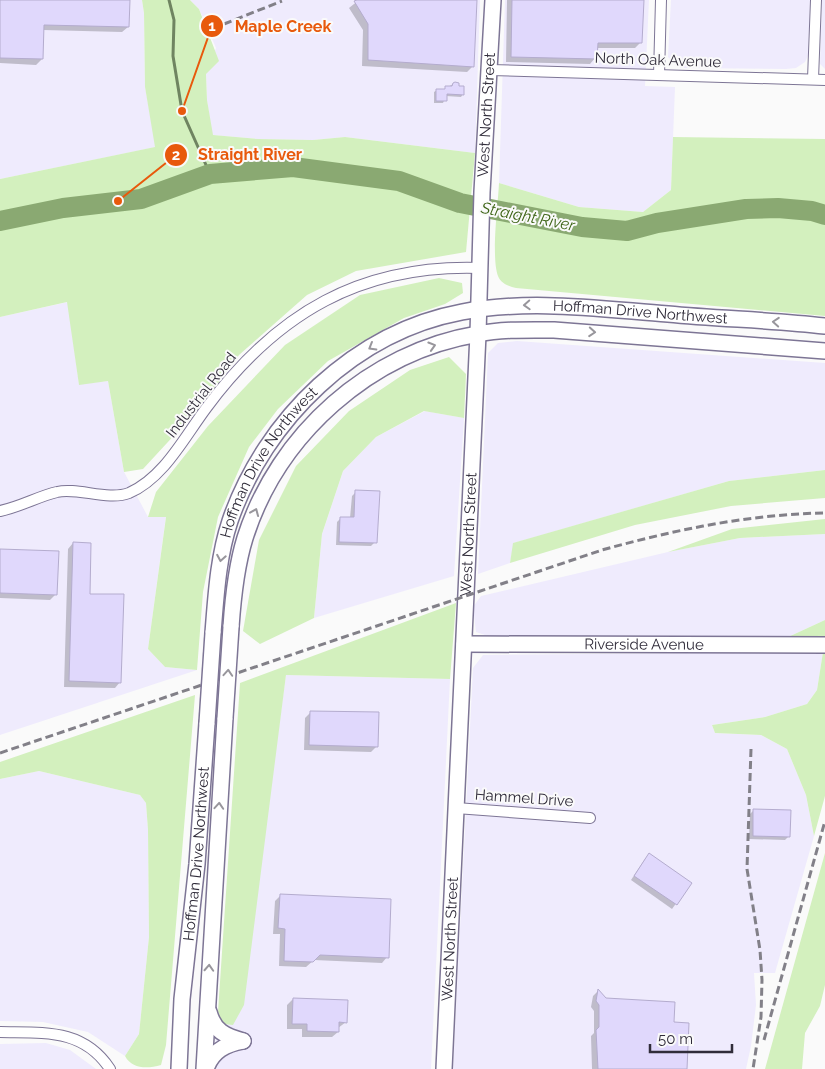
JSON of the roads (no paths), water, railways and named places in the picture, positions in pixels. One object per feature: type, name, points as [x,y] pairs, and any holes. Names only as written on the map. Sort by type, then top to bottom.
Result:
[{"type":"main road","name":"West North Street","points":[[444,1069],[484,169],[494,0]]},
{"type":"main road","name":"Hoffman Drive Northwest","points":[[179,1069],[182,1000],[197,864],[218,572],[230,522],[249,476],[280,428],[301,403],[327,379],[364,352],[422,323],[478,309],[537,305],[571,306],[825,326]]},
{"type":"main road","name":"Hoffman Drive Northwest","points":[[205,1069],[207,1002],[231,627],[236,578],[245,538],[266,486],[297,441],[332,404],[374,373],[427,347],[478,334],[554,330],[825,351]]},
{"type":"main road","name":"Riverside Avenue","points":[[464,644],[825,645]]},
{"type":"main road","points":[[168,1069],[174,1051],[182,1000]]},
{"type":"main road","points":[[205,1069],[210,1059],[223,1047],[243,1041],[222,1034],[216,1028],[207,1002]]},
{"type":"street","points":[[659,75],[661,0]]},
{"type":"street","points":[[813,79],[816,0]]},
{"type":"street","name":"North Oak Avenue","points":[[490,70],[825,80]]},
{"type":"street","name":"Industrial Road","points":[[0,511],[33,502],[58,492],[92,495],[128,493],[163,466],[185,441],[220,390],[248,359],[264,343],[307,311],[338,294],[375,278],[427,268],[480,268]]},
{"type":"street","name":"Hammel Drive","points":[[456,808],[590,818]]},
{"type":"street","points":[[0,1032],[55,1033],[66,1036],[94,1050],[110,1069]]},
{"type":"waterway","points":[[169,0],[174,20],[173,56],[182,111],[210,174]]},
{"type":"waterway","name":"Straight River","points":[[0,221],[63,208],[141,199],[210,174],[293,167],[399,181],[460,203],[582,227],[627,231],[657,223],[746,209],[778,208],[812,211],[825,215]]},
{"type":"railway","points":[[224,24],[282,1]]},
{"type":"railway","points":[[0,753],[602,550],[712,524],[769,516],[825,513]]},
{"type":"railway","points":[[751,749],[747,869],[760,950],[762,980],[761,1017],[753,1069]]},
{"type":"railway","points":[[764,1040],[825,821]]},
{"type":"place","name":"Maple Creek","points":[[182,111]]},
{"type":"place","name":"Straight River","points":[[118,201]]}]
